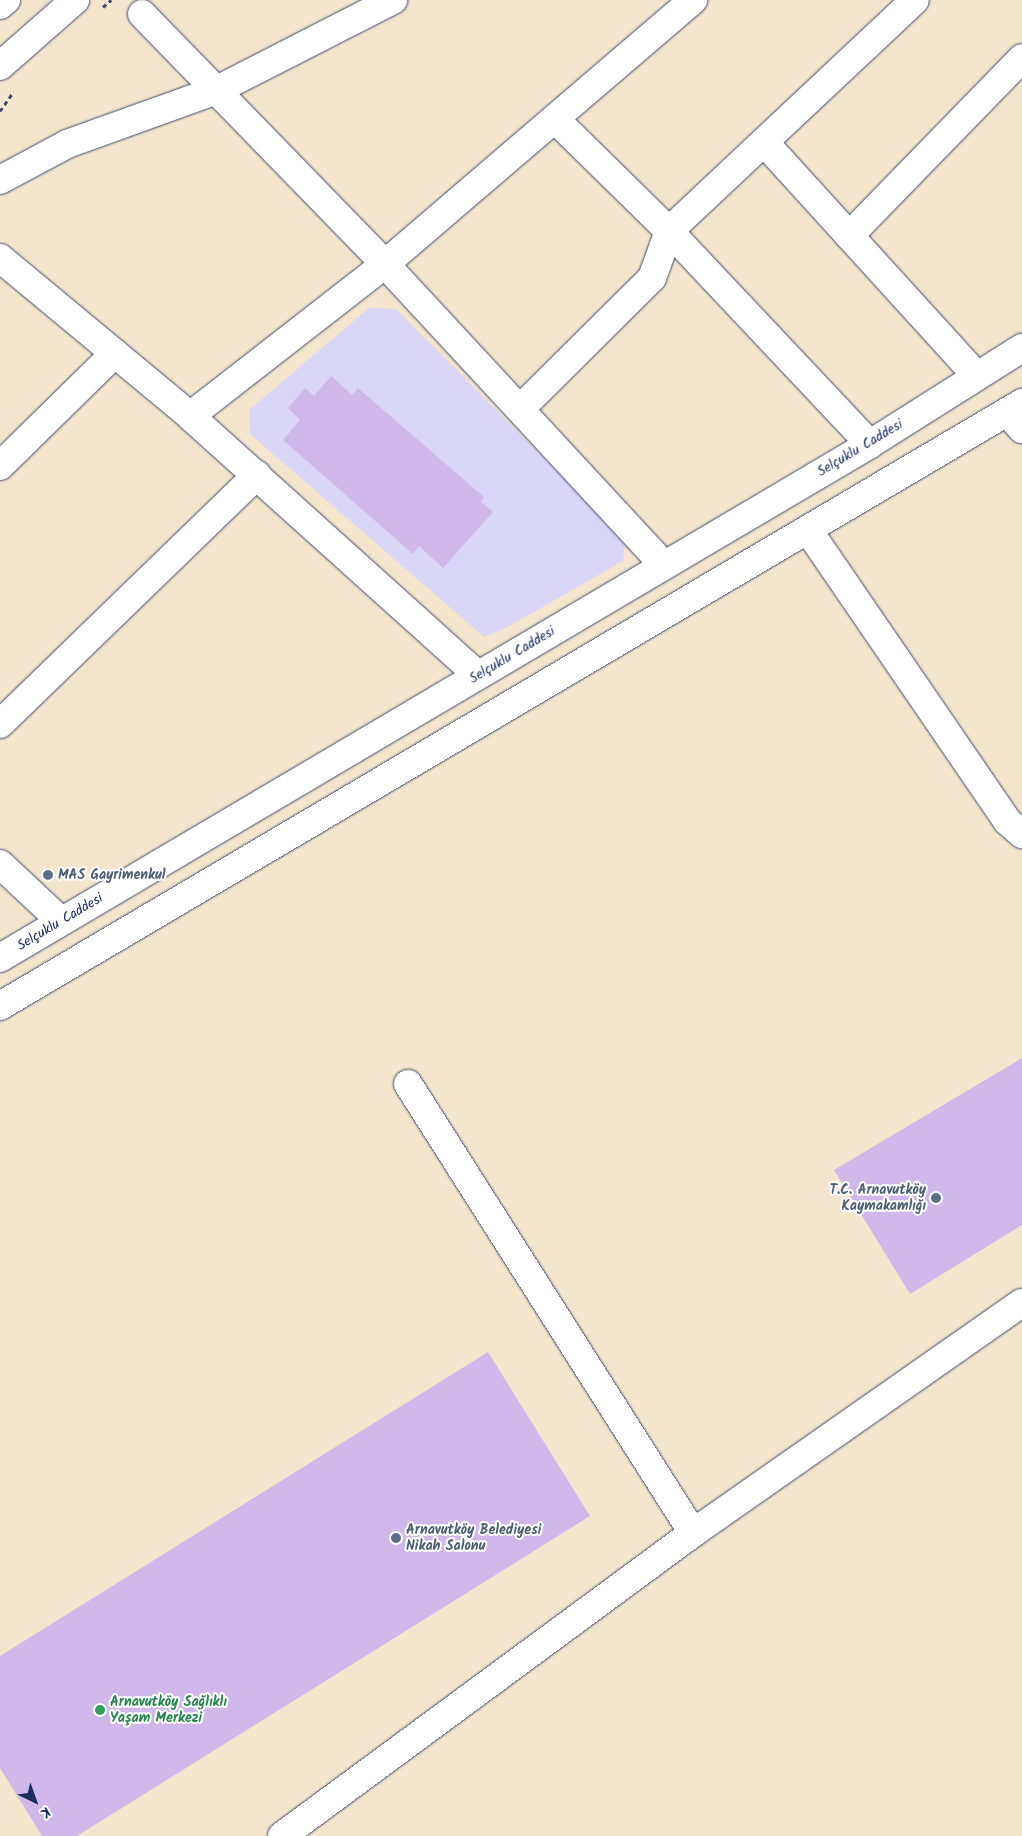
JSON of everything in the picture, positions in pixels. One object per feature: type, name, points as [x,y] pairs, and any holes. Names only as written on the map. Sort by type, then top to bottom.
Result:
[{"type":"main road","points":[[0,6],[6,0]]},
{"type":"main road","points":[[0,66],[75,0]]},
{"type":"main road","points":[[0,180],[67,144],[217,90],[393,0]]},
{"type":"main road","points":[[190,416],[385,264],[693,0]]},
{"type":"main road","points":[[521,408],[652,278],[669,231],[915,0]]},
{"type":"main road","points":[[142,14],[385,264],[521,408],[664,565]]},
{"type":"main road","points":[[849,236],[1022,58]]},
{"type":"main road","points":[[555,119],[669,231],[870,444]]},
{"type":"main road","points":[[764,142],[977,376]]},
{"type":"main road","points":[[0,258],[190,416],[257,475],[478,675],[504,707]]},
{"type":"main road","name":"Selçuklu Caddesi","points":[[0,958],[870,444],[1022,348]]},
{"type":"main road","points":[[0,466],[115,353]]},
{"type":"main road","points":[[0,1006],[504,707],[808,530],[1017,415]]},
{"type":"main road","points":[[0,724],[257,475]]},
{"type":"main road","points":[[808,530],[1007,821],[1022,834]]},
{"type":"main road","points":[[0,864],[61,921]]},
{"type":"main road","points":[[408,1084],[693,1533]]},
{"type":"main road","points":[[282,1836],[693,1533],[1022,1303]]},
{"type":"shaded area","points":[[369,308],[396,309],[625,540],[623,561],[504,629],[484,637],[250,434],[249,410]]},
{"type":"building","points":[[331,376],[352,395],[358,388],[484,497],[481,502],[493,512],[443,568],[419,546],[413,554],[283,440],[300,420],[288,408],[305,388],[314,396]]},
{"type":"building","name":"T.C. Arnavutköy Kaymakamlığı","points":[[1022,1058],[1022,1225],[910,1294],[834,1170]]},
{"type":"building","points":[[488,1352],[590,1516],[77,1836],[42,1836],[0,1768],[0,1656]]},
{"type":"place","name":"MAS Gayrimenkul","points":[[48,875]]},
{"type":"place","name":"T.C. Arnavutköy Kaymakamlığı","points":[[936,1198]]},
{"type":"place","name":"Arnavutköy Belediyesi Nikah Salonu","points":[[396,1538]]},
{"type":"place","name":"Arnavutköy Sağlıklı Yaşam Merkezi","points":[[100,1710]]}]
